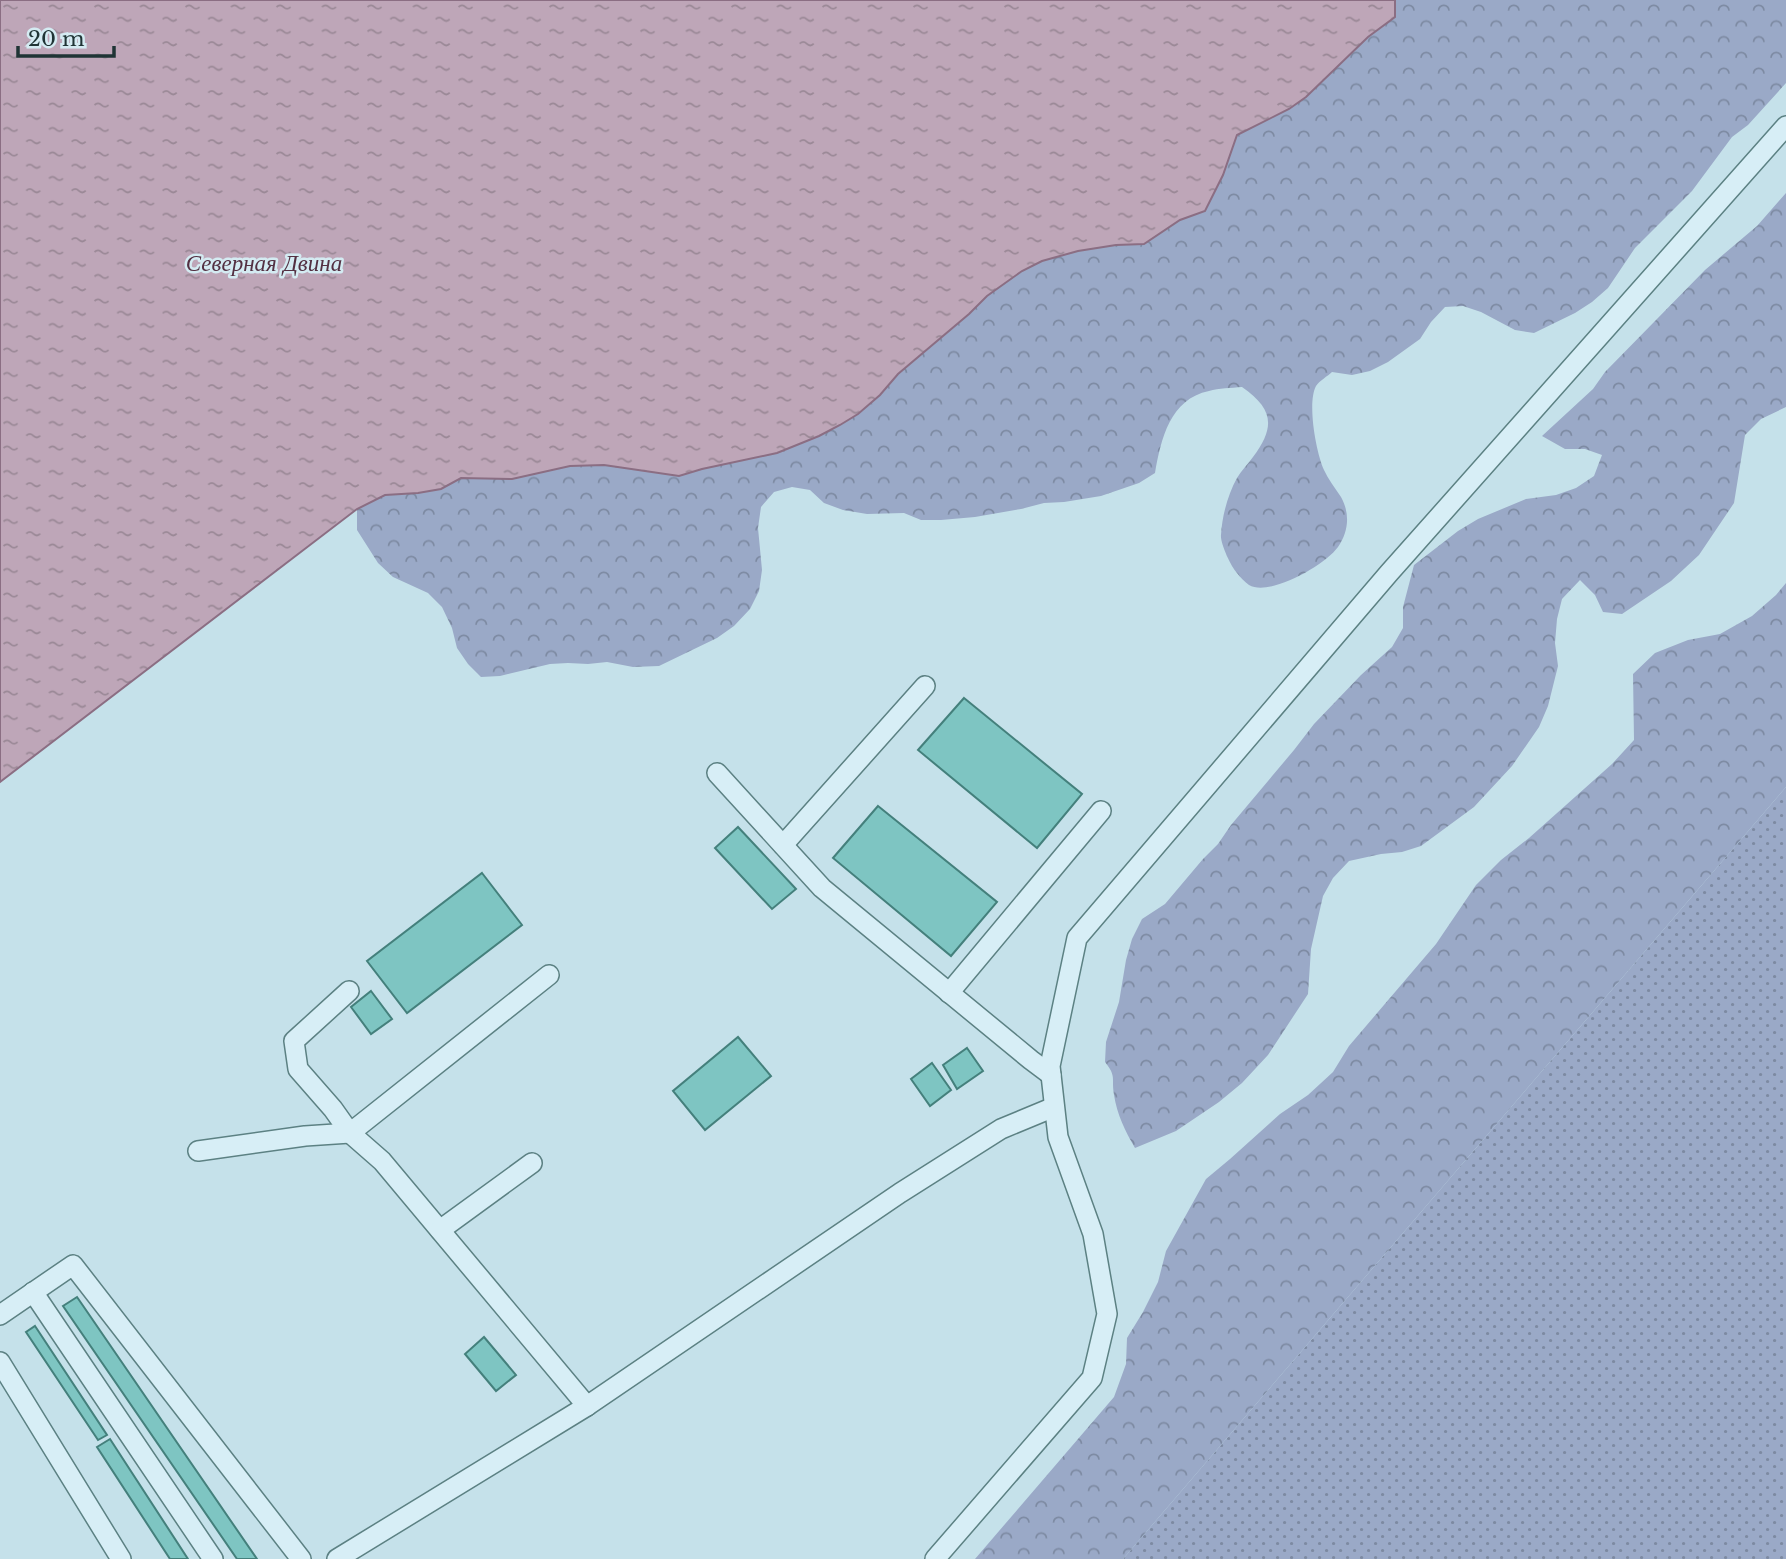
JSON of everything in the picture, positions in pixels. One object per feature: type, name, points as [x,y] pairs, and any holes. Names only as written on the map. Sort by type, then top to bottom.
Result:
[{"type":"lane","points":[[935,1559],[1092,1378],[1107,1314],[1093,1234],[1058,1137],[1050,1066],[1077,938],[1389,573],[1786,126]]},
{"type":"lane","points":[[783,845],[925,687]]},
{"type":"lane","points":[[717,773],[822,888],[1051,1075]]},
{"type":"lane","points":[[949,993],[1101,811]]},
{"type":"lane","points":[[198,1151],[304,1136],[350,1133],[549,975]]},
{"type":"lane","points":[[349,991],[294,1041],[298,1069],[350,1133],[382,1161],[587,1406]]},
{"type":"lane","points":[[337,1559],[587,1406],[922,1179],[1001,1129],[1054,1107]]},
{"type":"lane","points":[[440,1230],[532,1163]]},
{"type":"lane","points":[[0,1315],[73,1265],[301,1559]]},
{"type":"lane","points":[[33,1292],[213,1559]]},
{"type":"lane","points":[[0,1362],[121,1559]]},
{"type":"green space","points":[[1395,0],[1786,0],[1786,83],[1748,125],[1732,137],[1692,191],[1635,248],[1608,288],[1575,313],[1534,333],[1515,330],[1463,306],[1445,307],[1420,339],[1388,362],[1370,371],[1352,375],[1332,372],[1319,382],[1312,404],[1318,452],[1324,470],[1344,503],[1347,522],[1338,547],[1310,570],[1283,583],[1258,588],[1241,578],[1226,555],[1221,535],[1226,505],[1239,475],[1260,446],[1268,427],[1268,419],[1260,403],[1242,387],[1209,391],[1185,402],[1176,411],[1164,434],[1155,473],[1139,483],[1101,496],[1044,503],[975,517],[921,520],[904,513],[867,514],[843,510],[824,503],[810,490],[792,487],[774,492],[761,507],[758,528],[762,570],[759,591],[750,609],[734,626],[717,638],[659,666],[633,667],[607,662],[550,664],[500,676],[481,677],[457,648],[452,628],[442,607],[428,593],[393,577],[378,563],[357,530],[357,509],[385,495],[441,489],[461,478],[512,479],[570,466],[605,465],[679,476],[777,453],[819,436],[858,414],[880,395],[898,374],[987,296],[1022,271],[1042,261],[1078,251],[1144,244],[1180,220],[1205,211],[1223,175],[1237,135],[1306,97],[1368,37],[1395,17]]},
{"type":"green space","points":[[1786,193],[1786,407],[1761,419],[1745,435],[1734,503],[1699,555],[1671,581],[1622,614],[1603,612],[1595,595],[1580,580],[1562,599],[1555,643],[1558,666],[1548,706],[1539,727],[1512,766],[1474,807],[1421,846],[1349,861],[1333,878],[1323,896],[1311,949],[1308,994],[1268,1055],[1242,1083],[1219,1102],[1176,1131],[1135,1148],[1119,1116],[1112,1075],[1105,1062],[1106,1042],[1119,1002],[1126,960],[1142,919],[1165,904],[1218,844],[1314,724],[1392,647],[1403,628],[1403,607],[1414,565],[1478,519],[1526,499],[1556,495],[1576,488],[1594,476],[1602,455],[1585,449],[1565,449],[1542,436],[1593,389],[1605,372],[1705,270],[1757,226]]},
{"type":"green space","points":[[1786,583],[1786,787],[1123,1559],[975,1559],[1114,1397],[1126,1364],[1127,1338],[1158,1282],[1166,1251],[1206,1179],[1333,1072],[1349,1046],[1436,944],[1476,885],[1612,764],[1634,740],[1633,674],[1655,653],[1688,640],[1720,634],[1752,616]]},
{"type":"green space","points":[[1786,787],[1786,1559],[1123,1559]]},
{"type":"water","name":"Северная Двина","points":[[0,0],[1395,0],[1395,17],[1368,37],[1306,97],[1289,109],[1237,135],[1223,175],[1205,211],[1180,220],[1144,244],[1078,251],[1042,261],[1022,271],[987,296],[898,374],[880,395],[840,425],[777,453],[679,476],[604,465],[570,466],[512,479],[461,478],[441,489],[385,495],[357,509],[0,782]]},
{"type":"building","points":[[964,698],[1082,794],[1037,848],[918,750]]},
{"type":"building","points":[[878,806],[997,902],[951,956],[833,858]]},
{"type":"building","points":[[738,827],[796,889],[772,909],[715,848]]},
{"type":"building","points":[[482,873],[522,925],[407,1013],[367,961]]},
{"type":"building","points":[[371,991],[392,1019],[371,1034],[351,1007]]},
{"type":"building","points":[[738,1037],[771,1076],[705,1130],[673,1091]]},
{"type":"building","points":[[967,1048],[983,1071],[957,1089],[943,1065]]},
{"type":"building","points":[[932,1063],[951,1090],[930,1106],[911,1079]]},
{"type":"building","points":[[77,1297],[257,1559],[237,1559],[63,1306]]},
{"type":"building","points":[[35,1326],[107,1435],[98,1440],[26,1332]]},
{"type":"building","points":[[484,1337],[516,1375],[496,1391],[465,1354]]},
{"type":"building","points":[[110,1439],[188,1559],[170,1559],[97,1447]]}]
